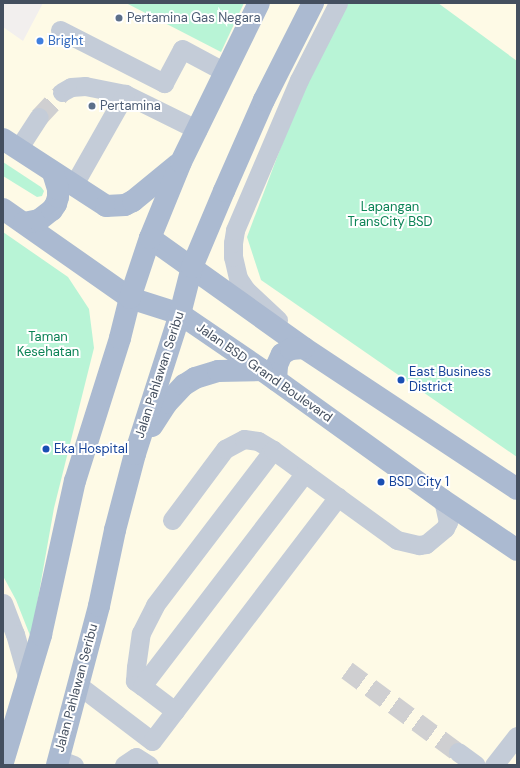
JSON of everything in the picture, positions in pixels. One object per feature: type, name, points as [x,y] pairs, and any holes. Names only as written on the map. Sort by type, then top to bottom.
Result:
[{"type":"main road","points":[[3,762],[50,600],[75,480],[120,338],[130,298],[150,238],[181,162],[259,3]]},
{"type":"main road","name":"Jalan Pahlawan Seribu","points":[[63,763],[77,684],[99,606],[114,530],[135,454],[180,314],[192,267],[264,100],[313,3]]},
{"type":"main road","points":[[10,144],[106,206],[125,205],[133,201],[181,162]]},
{"type":"main road","points":[[24,223],[39,220],[52,210],[56,204],[58,189],[53,173]]},
{"type":"main road","name":"Jalan BSD Grand Boulevard","points":[[3,209],[130,298],[180,314],[269,375],[443,500],[517,550]]},
{"type":"main road","points":[[150,238],[310,352],[517,488]]},
{"type":"main road","points":[[135,454],[167,403],[184,385],[195,378],[218,371],[269,375],[277,365],[282,354],[291,349],[310,352]]},
{"type":"street","points":[[310,352],[246,290],[238,278],[235,268],[233,243],[235,230],[299,80],[338,3]]},
{"type":"street","points":[[60,30],[164,83],[182,49],[225,72]]},
{"type":"street","points":[[62,92],[71,87],[85,86],[125,94],[198,130]]},
{"type":"street","points":[[73,186],[125,94]]},
{"type":"street","points":[[10,144],[39,117]]},
{"type":"street","points":[[172,520],[224,449],[244,439],[258,441],[273,450],[396,540],[419,545],[426,544],[459,527],[479,525]]},
{"type":"street","points":[[175,711],[134,680],[142,633],[156,605],[273,450]]},
{"type":"street","points":[[142,686],[306,474]]},
{"type":"street","points":[[77,684],[152,741],[338,497]]},
{"type":"street","points":[[431,556],[448,522],[443,500]]},
{"type":"street","points":[[3,603],[18,641],[28,680]]},
{"type":"street","points":[[494,765],[517,736]]},
{"type":"street","points":[[458,752],[476,765]]},
{"type":"street","points":[[124,765],[136,757],[149,765]]},
{"type":"shaded area","points":[[43,3],[517,3],[517,765],[3,765],[3,27],[23,41]]},
{"type":"green space","points":[[126,3],[244,3],[221,52]]},
{"type":"green space","name":"Lapangan TransCity BSD","points":[[346,3],[438,3],[517,61],[517,457],[261,280],[247,237],[302,91]]},
{"type":"green space","points":[[3,162],[41,187],[44,191],[42,196],[37,197],[3,176]]},
{"type":"green space","name":"Taman Kesehatan","points":[[3,232],[68,277],[89,309],[94,348],[54,508],[31,638],[16,600],[3,576]]},
{"type":"tunnel","points":[[39,117],[62,92]]},
{"type":"tunnel","points":[[347,670],[458,752]]},
{"type":"place","name":"Pertamina Gas Negara","points":[[119,18]]},
{"type":"place","name":"Bright","points":[[40,41]]},
{"type":"place","name":"Pertamina","points":[[92,106]]},
{"type":"place","name":"East Business District","points":[[401,380]]},
{"type":"place","name":"Eka Hospital","points":[[46,449]]},
{"type":"place","name":"BSD City 1","points":[[381,482]]}]
